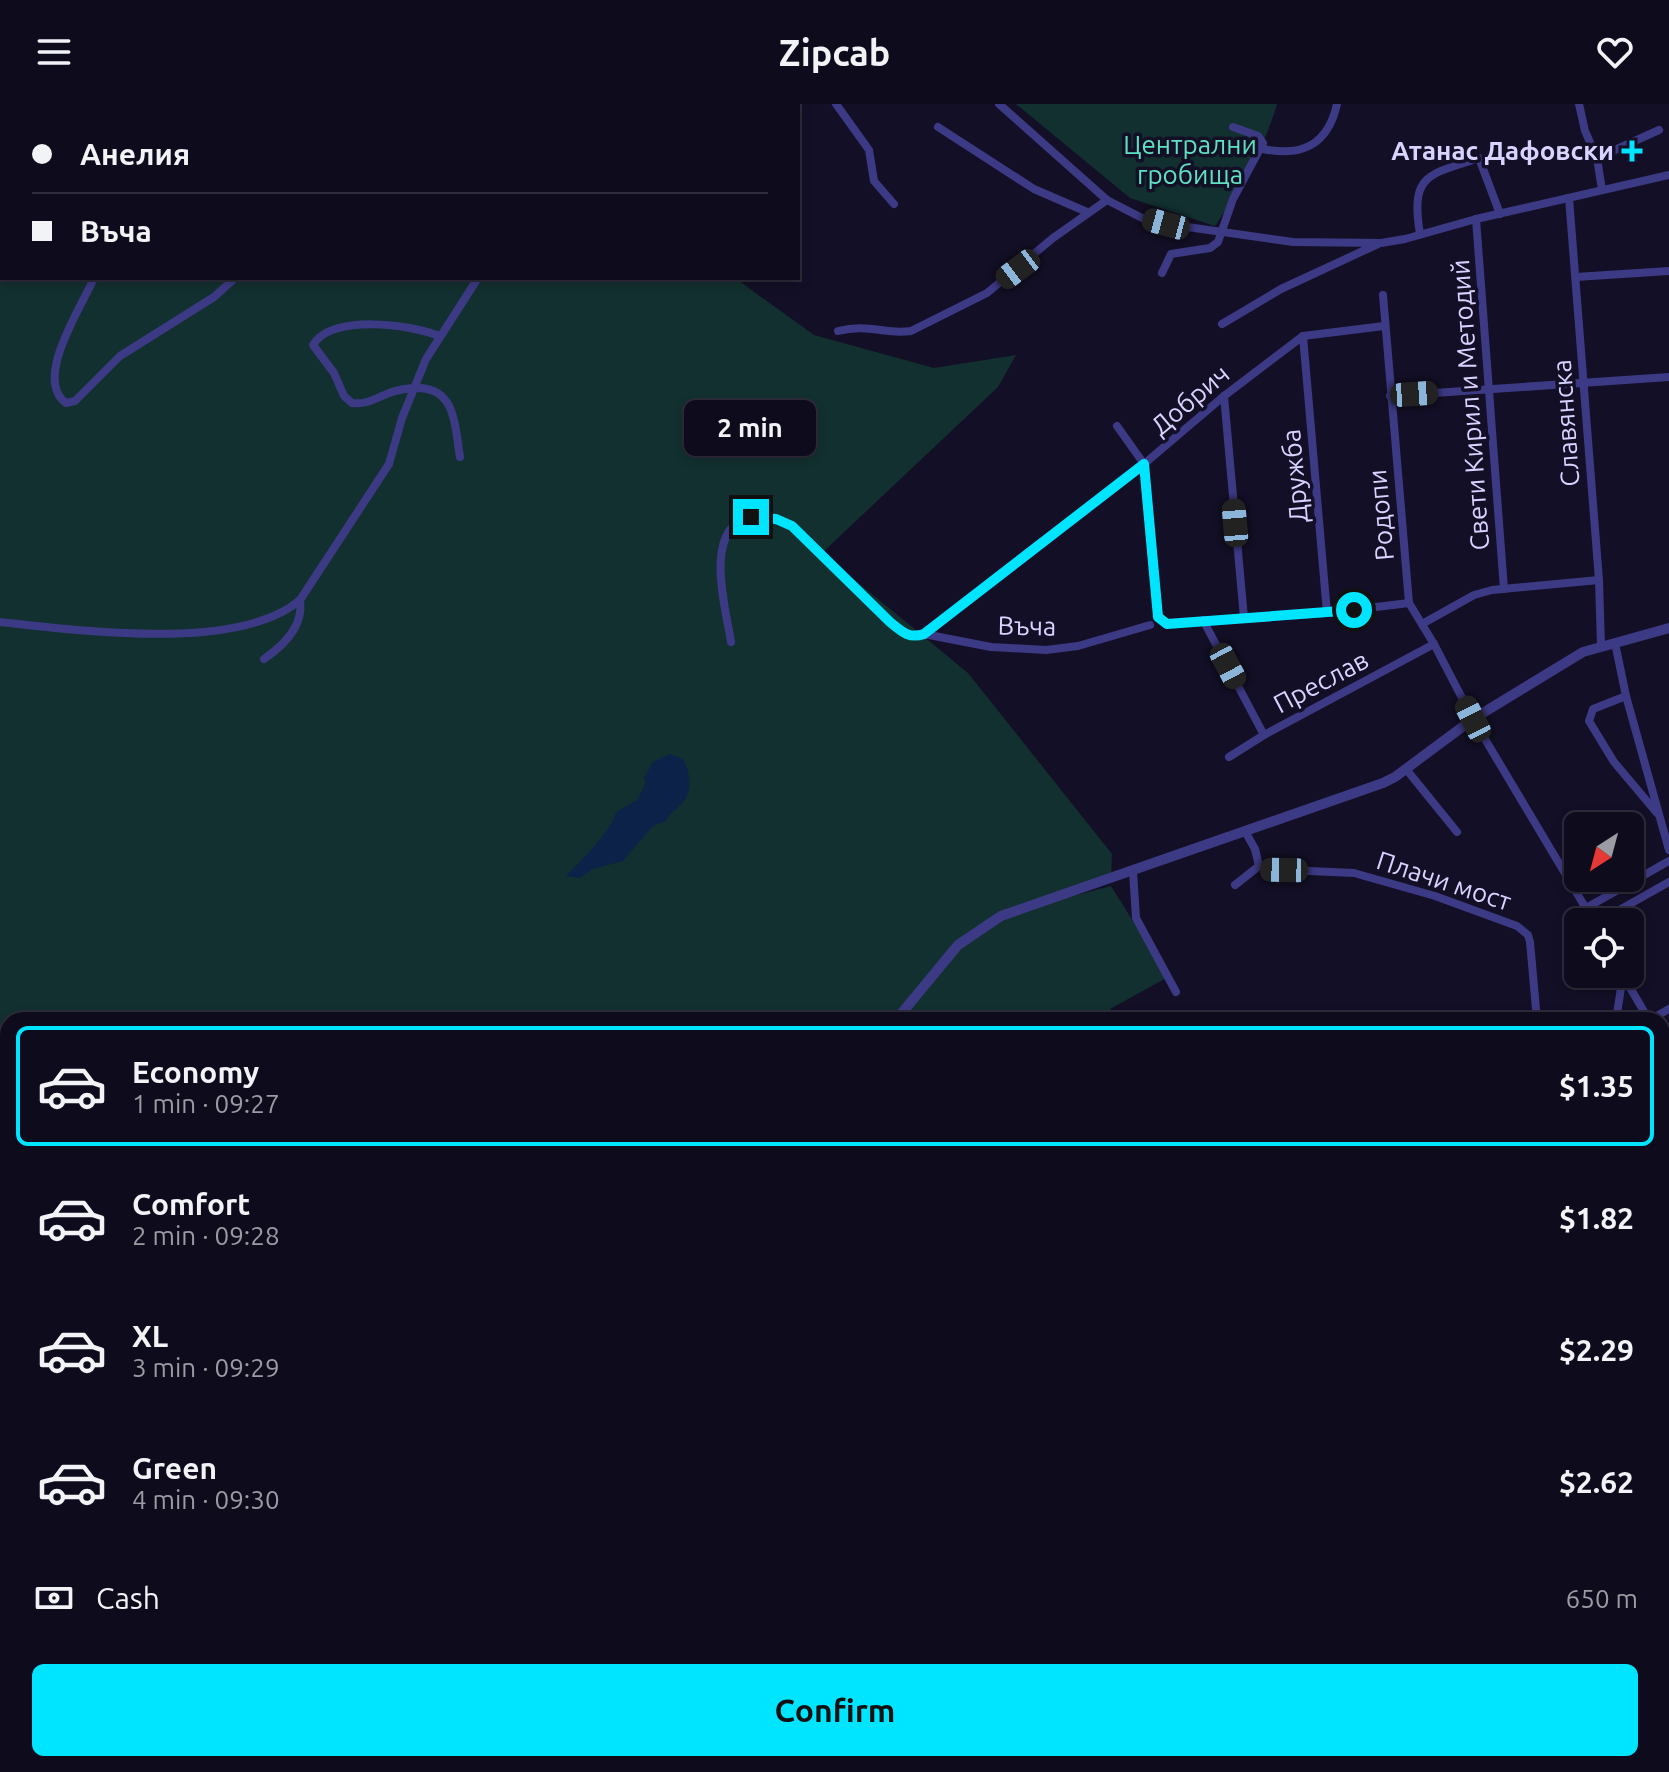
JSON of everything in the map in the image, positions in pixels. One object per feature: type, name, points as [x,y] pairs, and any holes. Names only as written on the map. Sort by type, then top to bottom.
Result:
[{"type":"street","points":[[836,104],[869,150],[874,181],[894,204]]},
{"type":"street","points":[[999,104],[1107,200],[1142,218],[1293,242],[1381,243]]},
{"type":"street","points":[[1263,149],[1284,153],[1302,150],[1330,126],[1335,118],[1336,104]]},
{"type":"street","points":[[1579,104],[1585,131],[1597,158],[1602,190]]},
{"type":"street","points":[[938,127],[1034,189],[1087,212]]},
{"type":"street","points":[[1162,273],[1171,254],[1210,248],[1218,242],[1223,232],[1233,199],[1263,149],[1262,139],[1258,136],[1233,127]]},
{"type":"street","points":[[1597,158],[1659,130]]},
{"type":"street","points":[[1420,234],[1417,199],[1424,182],[1432,174],[1479,158],[1500,214]]},
{"type":"street","points":[[1222,324],[1281,289],[1381,243],[1669,175]]},
{"type":"street","name":"Славянска","points":[[1569,198],[1599,580],[1601,646]]},
{"type":"street","points":[[838,331],[872,327],[900,333],[911,331],[987,293],[1087,212],[1107,200]]},
{"type":"street","name":"Свети Кирил и Методий","points":[[1476,219],[1504,589]]},
{"type":"street","points":[[1576,277],[1669,271]]},
{"type":"street","points":[[93,280],[53,369],[54,385],[66,403],[75,401],[120,356],[214,297],[233,280]]},
{"type":"street","points":[[0,622],[172,633],[260,621],[290,609],[300,600],[389,464],[414,388],[439,336],[477,280]]},
{"type":"street","name":"Родопи","points":[[1383,295],[1409,603],[1473,719],[1586,908]]},
{"type":"street","points":[[439,336],[397,326],[350,326],[332,331],[313,343],[314,350],[334,373],[344,396],[352,403],[365,403],[397,390],[436,390],[448,401],[453,412],[460,457]]},
{"type":"street","points":[[1303,336],[1384,326]]},
{"type":"street","name":"Добрич","points":[[924,634],[1303,336]]},
{"type":"street","name":"Дружба","points":[[1303,336],[1327,613]]},
{"type":"street","points":[[1390,396],[1669,377]]},
{"type":"street","points":[[1224,396],[1244,618]]},
{"type":"street","points":[[1117,426],[1144,464],[1158,617],[1161,622],[1327,613],[1409,603]]},
{"type":"street","name":"Въча","points":[[731,642],[721,569],[722,543],[736,523],[757,516],[792,526],[898,629],[911,636],[924,634],[991,647],[1046,650],[1078,646],[1150,625]]},
{"type":"street","points":[[1422,624],[1474,595],[1599,580]]},
{"type":"street","points":[[264,659],[279,649],[292,632],[302,611],[300,600]]},
{"type":"street","points":[[1203,620],[1264,735]]},
{"type":"street","points":[[902,1012],[958,945],[1001,916],[1383,783],[1473,719],[1561,665],[1601,646],[1669,628]]},
{"type":"street","points":[[1615,643],[1626,696],[1669,850]]},
{"type":"street","name":"Преслав","points":[[1229,757],[1434,644]]},
{"type":"street","points":[[1626,696],[1593,709],[1589,721],[1614,762],[1658,813]]},
{"type":"street","points":[[1406,769],[1457,832]]},
{"type":"street","points":[[1235,885],[1259,866],[1255,849],[1246,833]]},
{"type":"street","points":[[1586,908],[1669,861]]},
{"type":"street","name":"Плачи мост","points":[[1259,866],[1267,869],[1354,873],[1435,896],[1517,926],[1528,935],[1530,942],[1536,1012]]},
{"type":"street","points":[[1133,872],[1136,918],[1176,992]]},
{"type":"street","points":[[1622,908],[1669,882]]},
{"type":"street","points":[[1617,1012],[1621,988]]},
{"type":"street","points":[[1631,988],[1645,1012]]},
{"type":"green space","name":"Централни гробища","points":[[1016,104],[1277,104],[1251,167],[1215,226],[1130,198]]},
{"type":"green space","points":[[0,280],[738,280],[814,335],[934,368],[1016,355],[998,387],[822,553],[968,673],[1112,854],[1111,879],[1027,908],[1111,886],[1168,977],[1110,1009],[1112,1012],[0,1012]]},
{"type":"water","points":[[669,754],[683,759],[689,775],[688,792],[681,805],[666,821],[653,826],[623,861],[593,869],[580,878],[566,876],[602,836],[616,812],[637,800],[653,762]]},
{"type":"place","name":"Атанас Дафовски","points":[[1632,151]]},
{"type":"route","points":[[751,517],[767,517],[792,526],[890,622],[905,634],[917,636],[924,634],[1144,464],[1158,617],[1161,622],[1354,610]]}]
